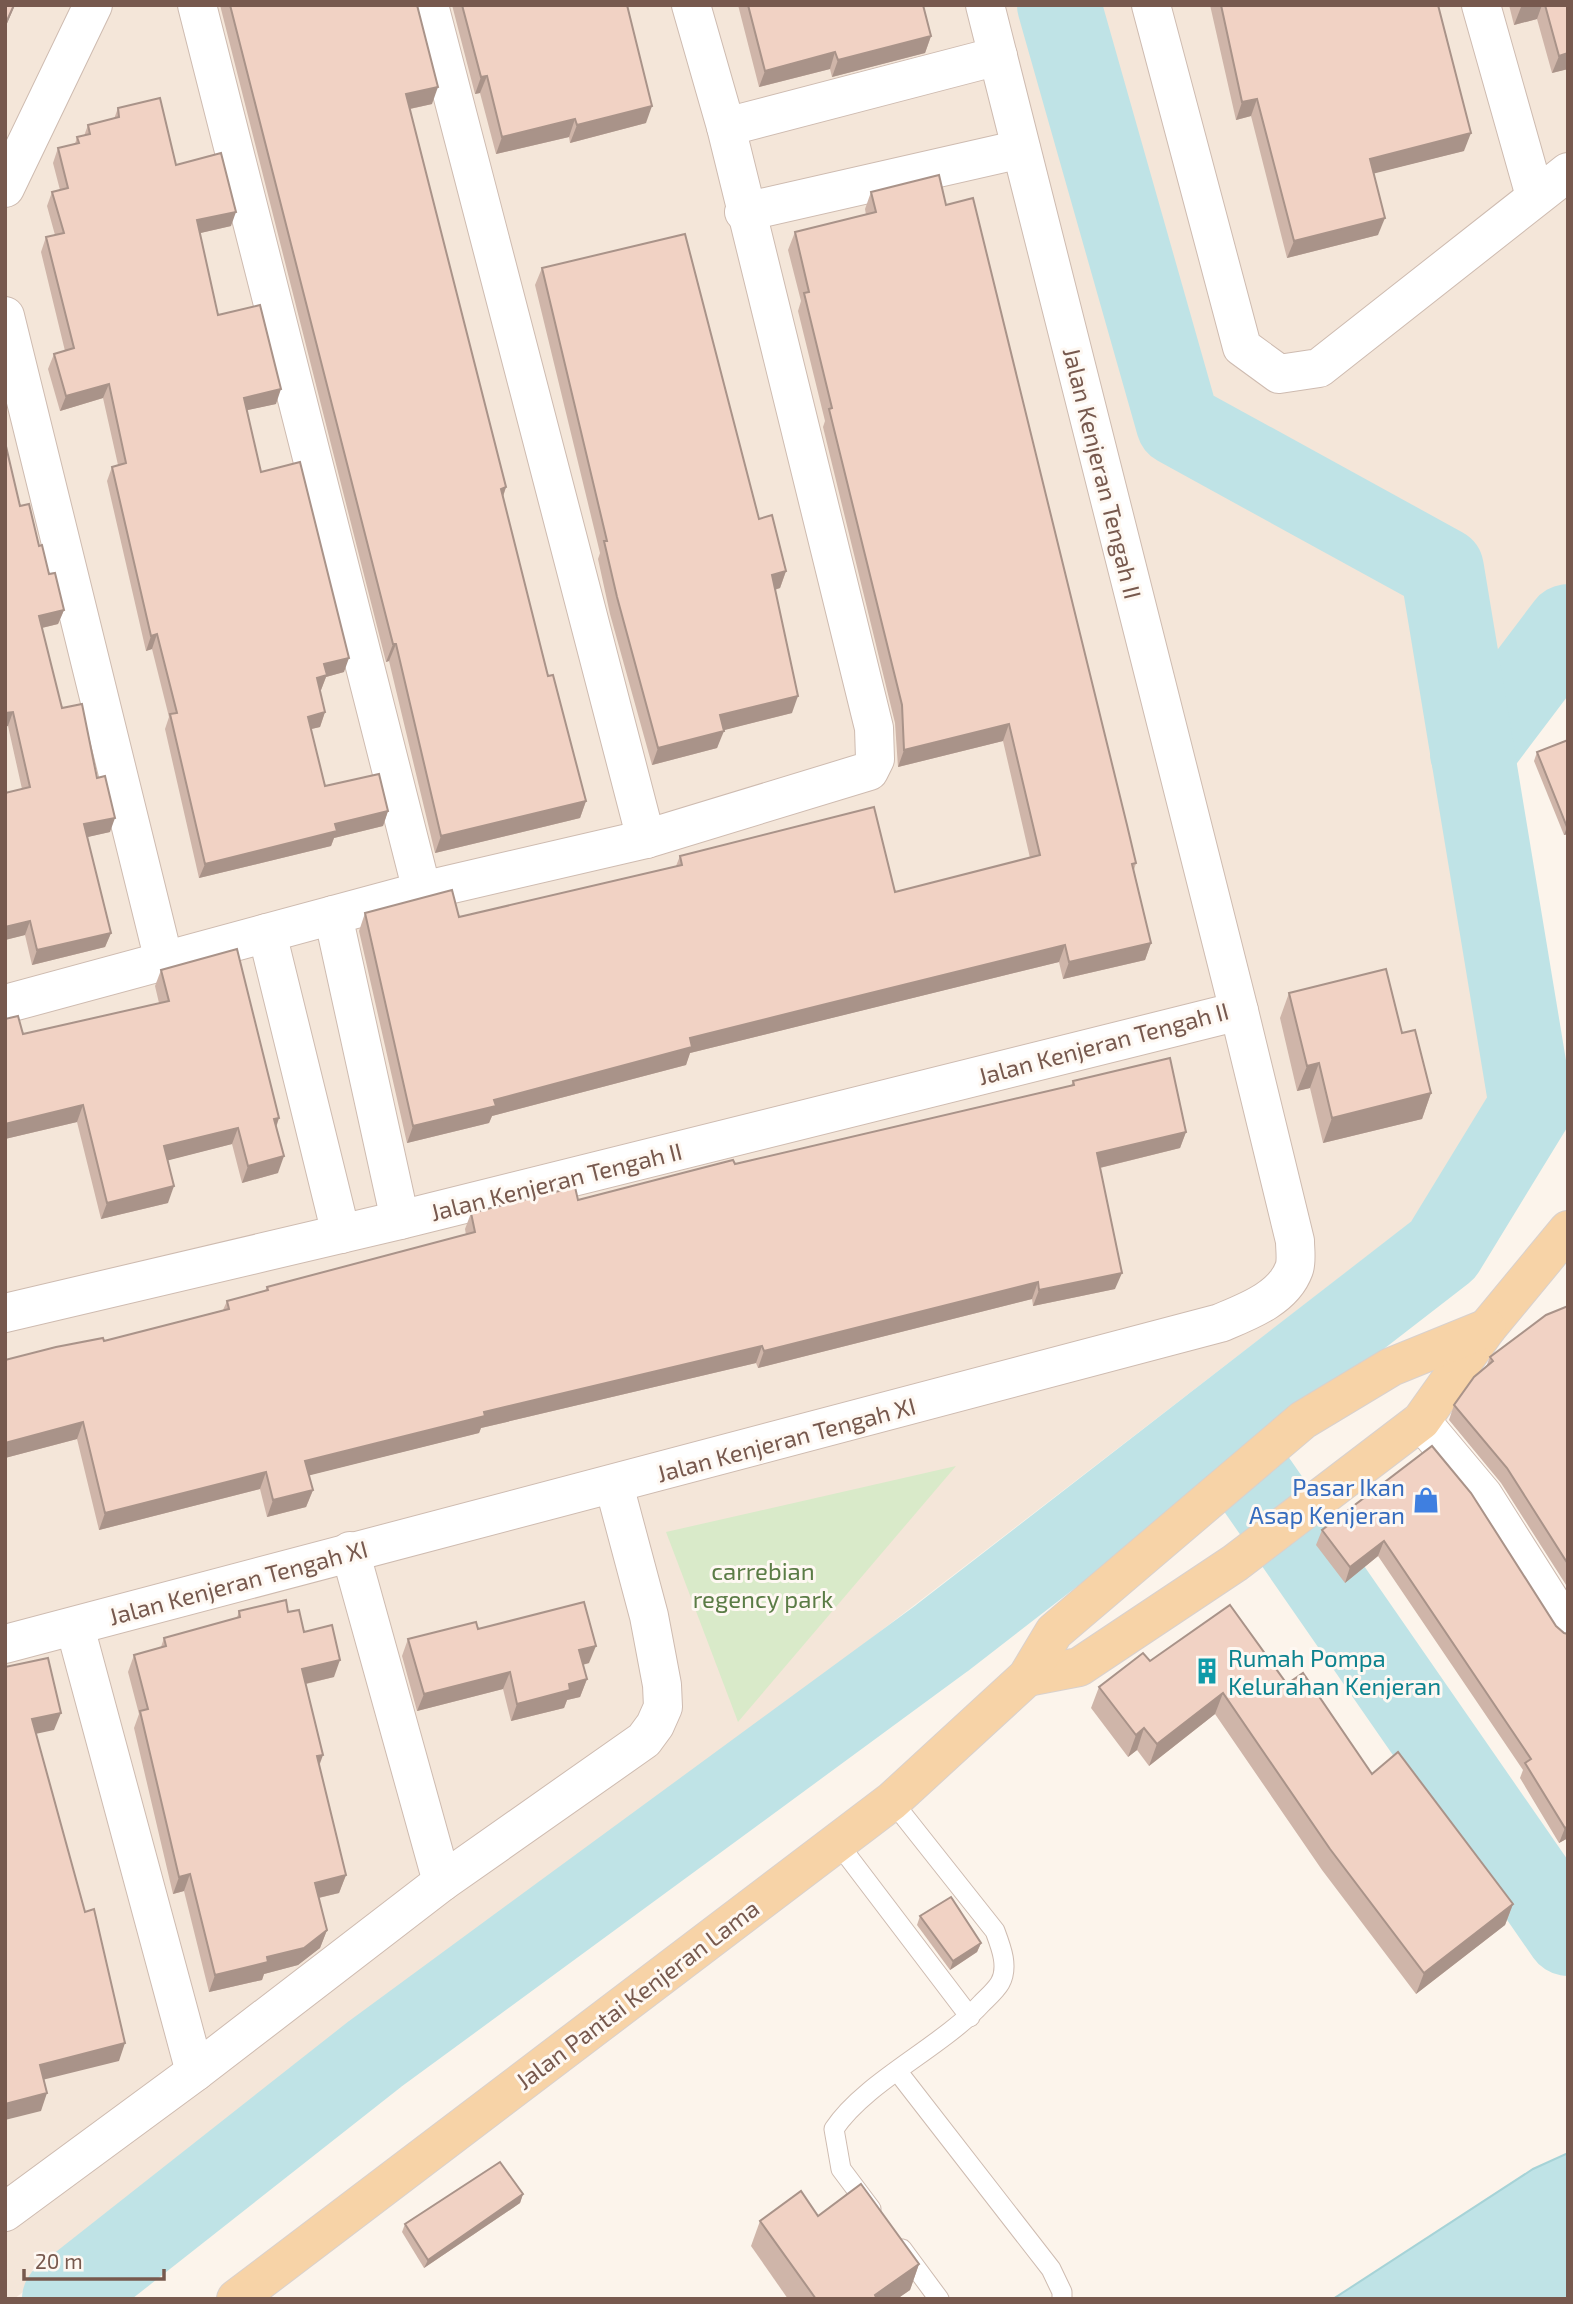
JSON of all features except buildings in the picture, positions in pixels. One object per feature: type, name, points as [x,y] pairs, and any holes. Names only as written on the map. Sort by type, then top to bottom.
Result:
[{"type":"main road","name":"Jalan Pantai Kenjeran Lama","points":[[1027,1677],[1079,1667],[1235,1563],[1421,1422],[1487,1328],[1568,1230]]},
{"type":"main road","name":"Jalan Pantai Kenjeran Lama","points":[[236,2299],[892,1801],[1027,1677],[1054,1632],[1303,1420],[1391,1367],[1487,1328]]},
{"type":"street","points":[[5,188],[93,5]]},
{"type":"street","points":[[197,5],[422,891]]},
{"type":"street","points":[[429,5],[646,839]]},
{"type":"street","points":[[5,1004],[422,891],[646,839],[869,771],[875,759],[874,728],[744,212],[726,127],[691,5]]},
{"type":"street","name":"Jalan Kenjeran Tengah II","points":[[5,1313],[400,1220],[1239,1012],[985,5]]},
{"type":"street","points":[[1151,5],[1242,347],[1279,374],[1318,368],[1568,172]]},
{"type":"street","points":[[1480,5],[1535,196]]},
{"type":"street","points":[[726,127],[998,56]]},
{"type":"street","points":[[744,212],[1021,149]]},
{"type":"street","points":[[5,316],[164,961]]},
{"type":"street","points":[[333,915],[400,1220]]},
{"type":"street","points":[[267,933],[341,1234]]},
{"type":"street","name":"Jalan Kenjeran Tengah XI","points":[[5,1644],[1220,1323],[1270,1298],[1285,1284],[1295,1268],[1295,1241],[1239,1012]]},
{"type":"street","points":[[1421,1422],[1483,1495],[1568,1629]]},
{"type":"street","points":[[5,2212],[195,2072],[442,1882],[644,1740],[663,1707],[662,1685],[649,1616],[614,1485]]},
{"type":"street","points":[[349,1551],[442,1882]]},
{"type":"street","points":[[75,1627],[195,2072]]},
{"type":"lane","points":[[892,1801],[995,1931],[1004,1956],[1001,1982],[970,2017],[842,2116],[834,2129],[841,2169],[939,2299]]},
{"type":"lane","points":[[837,1842],[970,2017]]},
{"type":"lane","points":[[898,2072],[1051,2269],[1062,2299]]},
{"type":"shaded area","points":[[5,5],[1568,5],[1568,597],[1453,759],[1527,1108],[1475,1173],[14,2299],[5,2299]]},
{"type":"green space","name":"carrebian regency park","points":[[956,1466],[738,1722],[666,1532]]},
{"type":"water","points":[[1568,2153],[1568,2299],[1333,2299],[1533,2169]]},
{"type":"waterway","points":[[64,2299],[375,2054],[942,1638],[1443,1250],[1531,1106],[1442,569],[1178,424],[1059,5]]},
{"type":"waterway","points":[[1472,753],[1568,626]]},
{"type":"waterway","points":[[1216,1426],[1568,1934]]},
{"type":"place","name":"Pasar Ikan Asap Kenjeran","points":[[1426,1500]]},
{"type":"place","name":"Rumah Pompa Kelurahan Kenjeran","points":[[1207,1671]]}]
